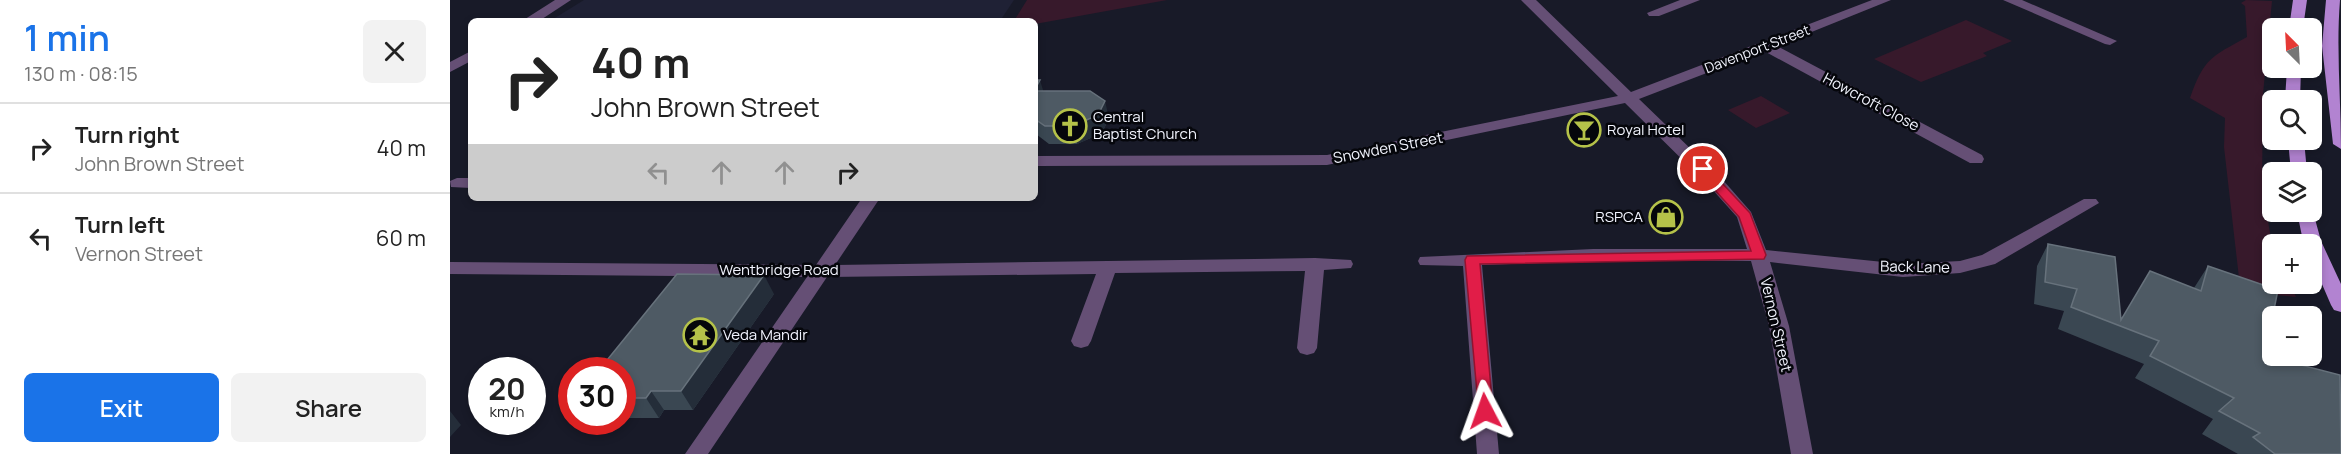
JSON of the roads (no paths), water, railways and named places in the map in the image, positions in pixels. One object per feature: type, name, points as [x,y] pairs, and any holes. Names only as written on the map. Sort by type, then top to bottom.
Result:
[{"type":"main road","points":[[2297,18],[2300,0]]},
{"type":"main road","points":[[2333,0],[2329,46],[2341,144]]},
{"type":"main road","points":[[2308,222],[2312,242],[2341,305]]},
{"type":"street","points":[[534,18],[564,0]]},
{"type":"street","name":"Vernon Street","points":[[1531,0],[1718,184],[1745,216],[1759,255],[1779,326],[1802,454]]},
{"type":"street","points":[[1654,14],[1693,0]]},
{"type":"street","name":"Davenport Street","points":[[1629,98],[1884,0]]},
{"type":"street","points":[[2010,0],[2110,41]]},
{"type":"street","name":"Howcroft Close","points":[[1766,46],[1976,159]]},
{"type":"street","points":[[450,69],[468,58]]},
{"type":"street","points":[[450,69],[468,70]]},
{"type":"street","name":"Snowden Street","points":[[1038,161],[1327,160],[1629,98]]},
{"type":"street","points":[[696,454],[869,201]]},
{"type":"street","name":"Back Lane","points":[[1427,261],[1759,255],[1840,265],[1938,270],[1971,266],[1989,260],[2090,203]]},
{"type":"street","points":[[1472,260],[1488,454]]},
{"type":"street","points":[[1307,348],[1315,264]]},
{"type":"street","name":"Wentbridge Road","points":[[450,268],[823,271],[1344,264]]},
{"type":"street","points":[[1082,341],[1108,267]]},
{"type":"place","name":"Central Baptist Church","points":[[1070,126]]},
{"type":"place","name":"Royal Hotel","points":[[1584,130]]},
{"type":"place","name":"RSPCA","points":[[1666,217]]},
{"type":"place","name":"Veda Mandir","points":[[700,335]]}]
